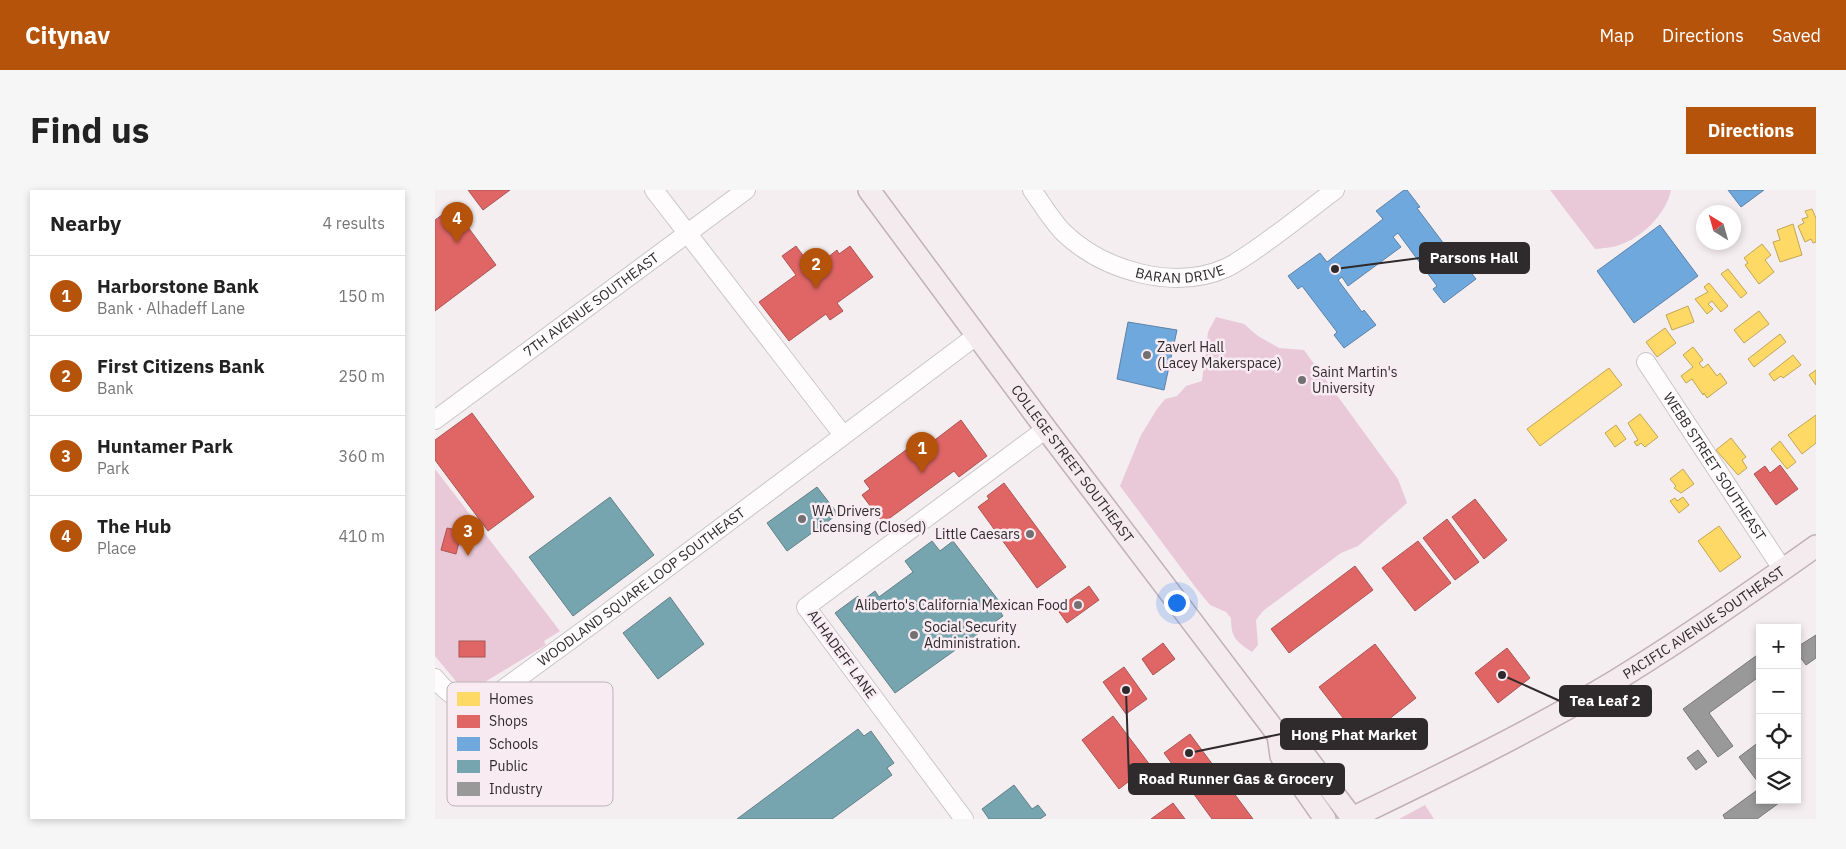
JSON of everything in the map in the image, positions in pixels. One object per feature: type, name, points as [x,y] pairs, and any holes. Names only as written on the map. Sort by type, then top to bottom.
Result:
[{"type":"main road","name":"COLLEGE STREET SOUTHEAST","points":[[869,190],[975,336],[1278,735],[1297,745],[1352,819]]},
{"type":"main road","name":"PACIFIC AVENUE SOUTHEAST","points":[[1352,819],[1523,731],[1613,682],[1696,630],[1816,546]]},
{"type":"main road","name":"COLLEGE STREET SOUTHEAST","points":[[1278,735],[1281,756],[1325,819]]},
{"type":"street","points":[[654,190],[843,435]]},
{"type":"street","name":"7TH AVENUE SOUTHEAST","points":[[435,420],[746,190]]},
{"type":"street","name":"BARAN DRIVE","points":[[1031,190],[1063,232],[1094,256],[1107,263],[1127,269],[1176,279],[1194,279],[1229,267],[1335,190]]},
{"type":"street","name":"WOODLAND SQUARE LOOP SOUTHEAST","points":[[513,682],[975,336]]},
{"type":"street","name":"WEBB STREET SOUTHEAST","points":[[1646,362],[1783,570]]},
{"type":"street","name":"ALHADEFF LANE","points":[[964,819],[806,607],[1046,429]]},
{"type":"street","name":"WOODLAND SQUARE LOOP SOUTHEAST","points":[[435,678],[447,691]]},
{"type":"shaded area","points":[[1550,190],[1671,190],[1664,208],[1644,231],[1628,242],[1595,249]]},
{"type":"shaded area","points":[[1216,317],[1244,324],[1258,336],[1279,348],[1304,350],[1398,479],[1407,503],[1358,546],[1341,553],[1263,611],[1256,620],[1258,645],[1252,652],[1233,635],[1231,618],[1226,612],[1210,605],[1120,486],[1141,435],[1157,409],[1165,399],[1177,396],[1186,386],[1202,381],[1208,332]]},
{"type":"shaded area","points":[[435,469],[560,631],[544,641],[546,645],[485,682],[457,682],[435,656]]},
{"type":"shaded area","points":[[1425,805],[1434,819],[1399,819]]},
{"type":"building: Homes","points":[[1812,209],[1816,218],[1816,242],[1813,243],[1811,239],[1805,242],[1798,226],[1804,223],[1802,219],[1808,217],[1805,211]]},
{"type":"building: Homes","points":[[1793,224],[1802,255],[1780,262],[1773,242],[1780,240],[1777,230]]},
{"type":"building: Homes","points":[[1762,244],[1771,255],[1765,260],[1774,272],[1759,284],[1745,265],[1748,263],[1744,258]]},
{"type":"building: Homes","points":[[1728,269],[1747,293],[1741,298],[1721,274]]},
{"type":"building: Homes","points":[[1709,283],[1728,306],[1721,312],[1712,301],[1708,304],[1713,309],[1707,314],[1695,299],[1708,292],[1704,287]]},
{"type":"building: Homes","points":[[1688,306],[1694,322],[1672,330],[1666,315]]},
{"type":"building: Homes","points":[[1759,311],[1769,324],[1744,343],[1734,330]]},
{"type":"building: Homes","points":[[1665,328],[1676,343],[1657,357],[1646,342]]},
{"type":"building: Homes","points":[[1780,334],[1786,342],[1754,367],[1748,359]]},
{"type":"building: Homes","points":[[1693,347],[1703,360],[1699,363],[1703,368],[1708,364],[1717,376],[1720,373],[1727,383],[1707,398],[1692,379],[1686,383],[1681,376],[1693,367],[1683,355]]},
{"type":"building: Homes","points":[[1793,355],[1801,365],[1783,378],[1781,376],[1774,381],[1769,374]]},
{"type":"building: Homes","points":[[1609,368],[1622,385],[1540,446],[1527,429]]},
{"type":"building: Homes","points":[[1816,370],[1816,385],[1809,375]]},
{"type":"building: Homes","points":[[1640,414],[1658,437],[1645,447],[1641,443],[1637,446],[1634,442],[1638,440],[1628,423]]},
{"type":"building: Homes","points":[[1816,415],[1816,443],[1802,454],[1788,435]]},
{"type":"building: Homes","points":[[1616,425],[1626,439],[1615,447],[1605,433]]},
{"type":"building: Homes","points":[[1731,438],[1746,457],[1742,460],[1747,468],[1738,475],[1716,450]]},
{"type":"building: Homes","points":[[1780,441],[1796,462],[1787,469],[1771,449]]},
{"type":"building: Homes","points":[[1683,469],[1694,484],[1681,493],[1674,488],[1676,486],[1670,479]]},
{"type":"building: Homes","points":[[1683,497],[1689,505],[1679,513],[1670,501],[1675,498],[1677,501]]},
{"type":"building: Homes","points":[[1719,526],[1741,557],[1720,572],[1698,541]]},
{"type":"building: Shops","points":[[468,190],[510,190],[483,210]]},
{"type":"building: Shops","points":[[453,207],[496,265],[435,311],[435,220]]},
{"type":"building: Shops","points":[[796,246],[813,269],[837,250],[839,254],[850,246],[873,277],[837,303],[843,311],[830,320],[826,314],[789,341],[759,302],[796,275],[782,256]]},
{"type":"building: Shops","points":[[472,413],[534,497],[488,531],[435,460],[435,440]]},
{"type":"building: Shops","points":[[961,420],[987,456],[959,477],[954,471],[883,523],[862,495],[870,489],[864,481],[914,444],[919,452]]},
{"type":"building: Shops","points":[[1780,465],[1798,489],[1776,505],[1754,474],[1765,466],[1770,473]]},
{"type":"building: Shops","points":[[1004,483],[1066,567],[1037,588],[978,507],[989,499],[987,496]]},
{"type":"building: Shops","points":[[1475,499],[1507,540],[1484,559],[1452,517]]},
{"type":"building: Shops","points":[[1447,519],[1479,562],[1455,580],[1423,538]]},
{"type":"building: Shops","points":[[447,528],[462,531],[456,554],[441,550]]},
{"type":"building: Shops","points":[[1418,541],[1451,583],[1415,611],[1382,568]]},
{"type":"building: Shops","points":[[1355,566],[1373,590],[1289,653],[1271,629]]},
{"type":"building: Shops","name":"Aliberto's California Mexican Food","points":[[1089,586],[1099,600],[1067,623],[1057,609]]},
{"type":"building: Shops","points":[[459,641],[485,641],[485,657],[459,657]]},
{"type":"building: Shops","points":[[1163,643],[1175,659],[1153,675],[1142,659]]},
{"type":"building: Shops","points":[[1375,644],[1416,698],[1361,741],[1319,687]]},
{"type":"building: Shops","points":[[1507,648],[1530,678],[1498,703],[1475,673]]},
{"type":"building: Shops","points":[[1124,667],[1147,699],[1126,714],[1103,682]]},
{"type":"building: Shops","points":[[1113,716],[1150,765],[1119,789],[1082,740]]},
{"type":"building: Shops","points":[[1190,734],[1253,819],[1212,819],[1164,753]]},
{"type":"building: Shops","points":[[1173,803],[1185,819],[1151,819]]},
{"type":"building: Schools","points":[[1404,190],[1407,190],[1420,207],[1417,208],[1456,260],[1459,257],[1476,279],[1444,303],[1433,289],[1437,286],[1398,233],[1393,237],[1401,247],[1348,286],[1342,277],[1338,280],[1362,312],[1364,310],[1376,325],[1344,348],[1334,335],[1337,332],[1302,286],[1298,289],[1288,276],[1320,253],[1327,262],[1383,219],[1376,211]]},
{"type":"building: Schools","points":[[1728,190],[1764,190],[1741,207]]},
{"type":"building: Schools","points":[[1660,225],[1698,276],[1634,323],[1597,271]]},
{"type":"building: Schools","name":"Zaverl Hall (Lacey Makerspace)","points":[[1128,322],[1177,330],[1164,390],[1117,379]]},
{"type":"building: Public","name":"WA Drivers Licensing (Closed)","points":[[817,487],[838,514],[787,551],[767,523]]},
{"type":"building: Public","points":[[610,497],[654,555],[573,616],[529,557]]},
{"type":"building: Public","name":"Social Security Administration.","points":[[932,541],[940,551],[953,541],[1005,609],[1001,613],[1003,616],[895,693],[835,613],[858,596],[862,601],[875,591],[879,597],[913,572],[905,561]]},
{"type":"building: Public","points":[[670,597],[704,644],[658,679],[623,633]]},
{"type":"building: Public","points":[[858,729],[864,736],[871,731],[894,763],[887,768],[892,775],[832,819],[737,819]]},
{"type":"building: Public","points":[[1014,785],[1032,809],[1038,805],[1046,815],[1040,819],[989,819],[982,809]]},
{"type":"building: Industry","points":[[1816,635],[1816,658],[1806,665],[1801,658],[1801,644]]},
{"type":"building: Industry","points":[[1756,656],[1756,679],[1709,713],[1733,746],[1718,757],[1683,709]]},
{"type":"building: Industry","points":[[1756,744],[1756,779],[1739,757]]},
{"type":"building: Industry","points":[[1698,750],[1707,762],[1696,770],[1687,758]]},
{"type":"building: Industry","points":[[1756,791],[1756,804],[1778,804],[1757,819],[1725,819],[1723,815]]},
{"type":"place","name":"The Hub","points":[[457,243]]},
{"type":"place","name":"Parsons Hall","points":[[1335,269]]},
{"type":"place","name":"First Citizens Bank","points":[[816,289]]},
{"type":"place","name":"Zaverl Hall (Lacey Makerspace)","points":[[1147,355]]},
{"type":"place","name":"Saint Martin's University","points":[[1302,380]]},
{"type":"place","name":"Harborstone Bank","points":[[922,473]]},
{"type":"place","name":"WA Drivers Licensing (Closed)","points":[[802,519]]},
{"type":"place","name":"Little Caesars","points":[[1030,534]]},
{"type":"place","name":"Huntamer Park","points":[[468,556]]},
{"type":"place","name":"Aliberto's California Mexican Food","points":[[1078,605]]},
{"type":"place","name":"Social Security Administration.","points":[[914,635]]},
{"type":"place","name":"Tea Leaf 2","points":[[1502,675]]},
{"type":"place","name":"Road Runner Gas & Grocery","points":[[1126,690]]},
{"type":"place","name":"Hong Phat Market","points":[[1189,753]]}]
